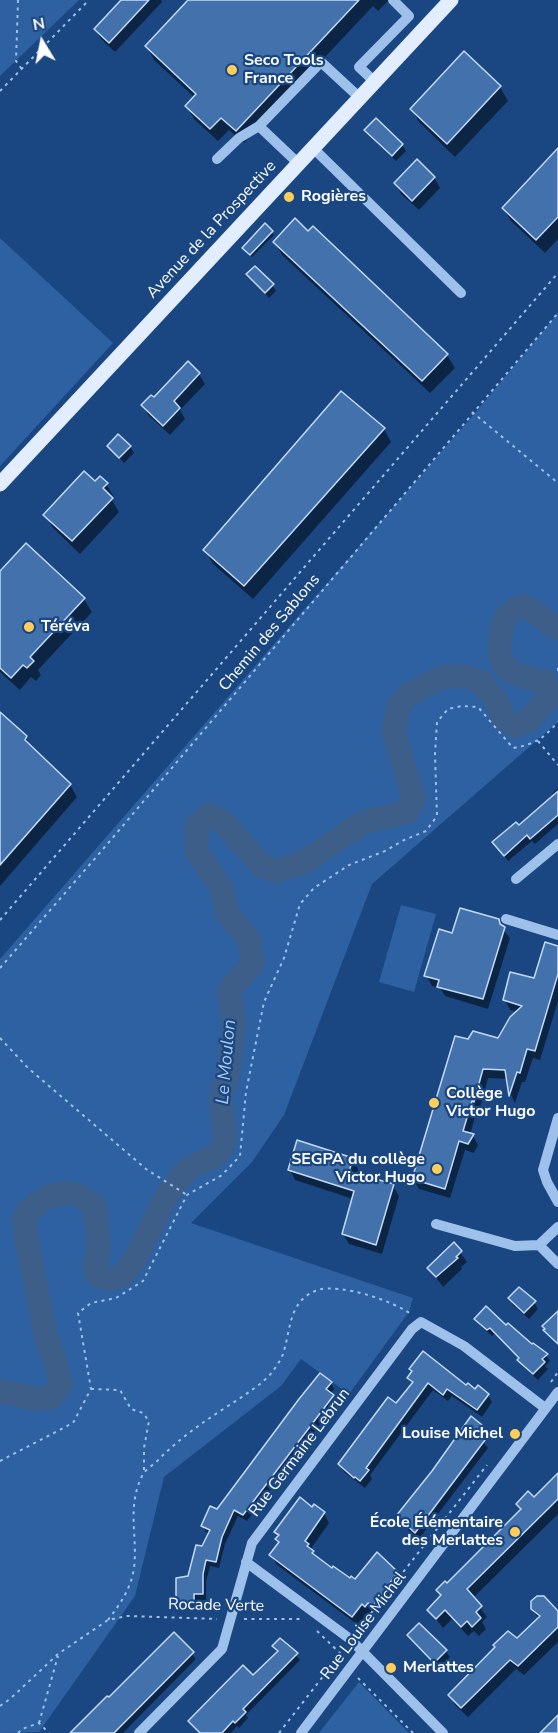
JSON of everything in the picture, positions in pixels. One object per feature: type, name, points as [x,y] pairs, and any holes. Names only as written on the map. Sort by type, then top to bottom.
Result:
[{"type":"main road","name":"Avenue de la Prospective","points":[[0,484],[451,0]]},
{"type":"street","points":[[375,82],[359,68],[409,16],[393,0]]},
{"type":"street","points":[[217,159],[239,138],[259,126],[321,62],[360,98]]},
{"type":"street","points":[[259,126],[299,164]]},
{"type":"street","points":[[313,148],[461,293]]},
{"type":"street","points":[[516,879],[558,844]]},
{"type":"street","points":[[506,919],[558,935]]},
{"type":"street","points":[[558,1118],[543,1170],[558,1202]]},
{"type":"street","points":[[436,1224],[515,1246],[539,1245],[558,1227]]},
{"type":"street","points":[[539,1245],[558,1264]]},
{"type":"street","points":[[421,1322],[464,1346],[541,1405]]},
{"type":"street","name":"Rue Germaine Lebrun","points":[[139,1733],[222,1649],[252,1543],[412,1329],[421,1322]]},
{"type":"street","name":"Rue Louise Michel","points":[[302,1733],[541,1405],[558,1392]]},
{"type":"street","points":[[246,1562],[350,1639],[443,1733]]},
{"type":"path","points":[[18,0],[16,61],[21,69]]},
{"type":"path","points":[[0,91],[89,0]]},
{"type":"path","points":[[0,920],[558,273]]},
{"type":"path","name":"Chemin des Sablons","points":[[0,968],[558,313]]},
{"type":"path","points":[[472,412],[558,483]]},
{"type":"path","points":[[558,668],[558,673]]},
{"type":"path","points":[[0,1461],[73,1423],[91,1389],[78,1313],[91,1303],[116,1298],[143,1281],[187,1195],[222,1175],[240,1156],[246,1092],[264,1002],[284,958],[300,904],[314,888],[349,865],[426,831],[437,816],[435,754],[437,722],[448,709],[462,706],[478,707],[513,748],[531,745],[538,741],[558,722]]},
{"type":"path","points":[[538,741],[558,765]]},
{"type":"path","points":[[0,1038],[28,1068],[146,1169],[187,1195]]},
{"type":"path","points":[[144,1472],[193,1429],[259,1385],[270,1374],[283,1354],[289,1322],[294,1311],[306,1295],[327,1288],[355,1292],[409,1312],[421,1322]]},
{"type":"path","points":[[541,1405],[558,1372]]},
{"type":"path","points":[[91,1389],[120,1390],[131,1408],[143,1413],[149,1421],[144,1448],[144,1472],[133,1509],[134,1569],[126,1596],[108,1620]]},
{"type":"path","points":[[279,1733],[486,1465]]},
{"type":"path","name":"Rocade Verte","points":[[0,1706],[58,1654],[108,1620],[127,1616],[304,1619]]},
{"type":"path","points":[[312,1626],[342,1653],[350,1670],[413,1733]]},
{"type":"path","points":[[39,1723],[58,1654]]},
{"type":"path","points":[[18,1733],[22,1729],[39,1723]]},
{"type":"path","points":[[39,1723],[49,1733]]},
{"type":"shaded area","points":[[0,0],[79,0],[0,76]]},
{"type":"shaded area","points":[[0,238],[113,343],[0,466]]},
{"type":"shaded area","points":[[558,313],[558,722],[372,884],[284,1115],[252,1162],[191,1223],[413,1298],[409,1312],[349,1394],[301,1359],[281,1386],[164,1477],[135,1596],[39,1732],[0,1733],[0,959],[476,412]]},
{"type":"shaded area","points":[[401,905],[436,914],[414,992],[379,982]]},
{"type":"shaded area","points":[[359,1682],[409,1733],[319,1733]]},
{"type":"building","points":[[121,0],[149,0],[109,43],[94,29]]},
{"type":"building","name":"Seco Tools France","points":[[188,0],[359,0],[236,131],[221,118],[210,129],[185,106],[196,94],[145,46]]},
{"type":"building","points":[[464,51],[501,86],[447,144],[410,109]]},
{"type":"building","points":[[376,118],[403,144],[392,156],[364,130]]},
{"type":"building","points":[[558,148],[558,217],[536,240],[502,208]]},
{"type":"building","points":[[417,159],[435,177],[412,201],[394,183]]},
{"type":"building","points":[[295,218],[308,231],[313,226],[448,354],[422,381],[273,242]]},
{"type":"building","points":[[265,223],[273,231],[250,255],[242,248]]},
{"type":"building","points":[[255,266],[274,284],[265,293],[246,274]]},
{"type":"building","points":[[188,361],[200,373],[174,401],[180,408],[163,426],[141,405],[151,395],[154,397]]},
{"type":"building","points":[[341,391],[385,428],[244,586],[203,550]]},
{"type":"building","points":[[118,434],[131,446],[119,458],[107,446]]},
{"type":"building","points":[[84,471],[95,481],[100,476],[108,483],[103,488],[113,498],[72,541],[43,515]]},
{"type":"building","name":"Téréva","points":[[26,543],[85,598],[30,657],[34,661],[27,668],[23,665],[11,678],[0,668],[0,571]]},
{"type":"building","points":[[0,712],[27,736],[25,740],[71,784],[0,865]]},
{"type":"building","points":[[558,791],[558,815],[530,839],[527,835],[504,856],[492,842],[516,822],[519,825]]},
{"type":"building","points":[[460,908],[499,919],[500,924],[505,927],[483,999],[437,987],[439,980],[424,976],[439,929],[452,933]]},
{"type":"building","points":[[545,942],[558,946],[558,974],[535,1051],[527,1049],[520,1073],[517,1072],[509,1096],[505,1070],[483,1069],[463,1131],[474,1134],[468,1144],[459,1141],[445,1189],[412,1179],[455,1036],[468,1039],[473,1031],[498,1038],[510,1017],[522,1006],[503,1000],[510,972],[534,978]]},
{"type":"building","points":[[297,1140],[353,1158],[349,1172],[394,1184],[376,1245],[342,1234],[354,1191],[288,1170]]},
{"type":"building","points":[[454,1242],[462,1251],[456,1257],[458,1258],[436,1277],[427,1268]]},
{"type":"building","points":[[519,1287],[536,1301],[524,1313],[508,1298]]},
{"type":"building","points":[[486,1306],[506,1325],[508,1323],[532,1344],[548,1354],[542,1359],[545,1362],[533,1374],[517,1360],[519,1358],[490,1328],[487,1330],[474,1319]]},
{"type":"building","points":[[558,1311],[558,1344],[543,1330],[545,1329],[542,1326]]},
{"type":"building","points":[[423,1351],[466,1385],[468,1383],[475,1389],[478,1385],[489,1394],[477,1410],[447,1389],[443,1395],[428,1383],[366,1468],[369,1470],[360,1481],[354,1478],[338,1464],[388,1397],[396,1403],[413,1382],[407,1378],[412,1371],[409,1369]]},
{"type":"building","points":[[320,1373],[332,1382],[326,1389],[334,1395],[243,1515],[234,1510],[222,1537],[216,1562],[206,1560],[203,1594],[194,1594],[194,1603],[176,1603],[176,1578],[188,1576],[196,1545],[202,1546],[210,1530],[201,1526],[210,1506],[217,1509]]},
{"type":"building","points":[[471,1416],[482,1425],[476,1433],[485,1440],[415,1533],[396,1516],[432,1471]]},
{"type":"building","points":[[558,1473],[558,1499],[467,1589],[482,1606],[476,1612],[481,1618],[472,1627],[467,1621],[461,1627],[445,1610],[436,1619],[427,1610],[441,1595],[436,1590],[445,1581],[447,1583],[521,1509],[516,1504],[528,1491],[534,1497]]},
{"type":"building","points":[[300,1497],[312,1507],[314,1504],[325,1512],[305,1541],[309,1544],[307,1546],[314,1551],[312,1553],[350,1578],[351,1576],[355,1579],[377,1552],[398,1572],[373,1606],[368,1603],[365,1607],[362,1604],[352,1617],[269,1555],[279,1542],[275,1539],[279,1535],[274,1532]]},
{"type":"building","points":[[537,1596],[544,1596],[558,1611],[558,1627],[518,1666],[510,1660],[461,1708],[448,1695],[508,1631],[517,1638],[540,1616],[531,1609],[531,1601]]},
{"type":"building","points":[[419,1623],[447,1650],[434,1663],[407,1635]]},
{"type":"building","points":[[174,1632],[194,1652],[114,1733],[70,1733],[107,1696],[109,1697]]},
{"type":"building","points":[[280,1638],[298,1653],[243,1709],[246,1712],[235,1723],[233,1721],[222,1733],[200,1733],[188,1721],[243,1665],[253,1675],[278,1651],[272,1646]]},
{"type":"building","points":[[558,1715],[558,1733],[540,1733]]},
{"type":"waterway","name":"Le Moulon","points":[[0,1391],[36,1399],[52,1397],[61,1384],[46,1337],[24,1217],[46,1198],[68,1193],[85,1199],[95,1206],[99,1244],[95,1269],[99,1277],[111,1279],[123,1275],[133,1262],[177,1181],[190,1168],[217,1155],[225,1142],[221,1098],[229,1070],[234,1024],[229,990],[253,963],[250,941],[227,913],[221,887],[196,851],[197,825],[211,814],[224,823],[262,866],[277,871],[302,863],[364,822],[407,812],[414,799],[394,733],[398,706],[409,694],[443,677],[464,676],[483,683],[498,704],[503,719],[515,726],[528,721],[550,696],[545,682],[519,676],[506,668],[502,662],[500,643],[504,622],[515,608],[523,606],[558,628]]},
{"type":"place","name":"Seco Tools France","points":[[232,70]]},
{"type":"place","name":"Rogières","points":[[289,197]]},
{"type":"place","name":"Téréva","points":[[29,627]]},
{"type":"place","name":"Collège Victor Hugo","points":[[434,1103]]},
{"type":"place","name":"SEGPA du collège Victor Hugo","points":[[437,1169]]},
{"type":"place","name":"Louise Michel","points":[[515,1434]]},
{"type":"place","name":"École Élémentaire des Merlattes","points":[[515,1532]]},
{"type":"place","name":"Merlattes","points":[[391,1668]]}]
